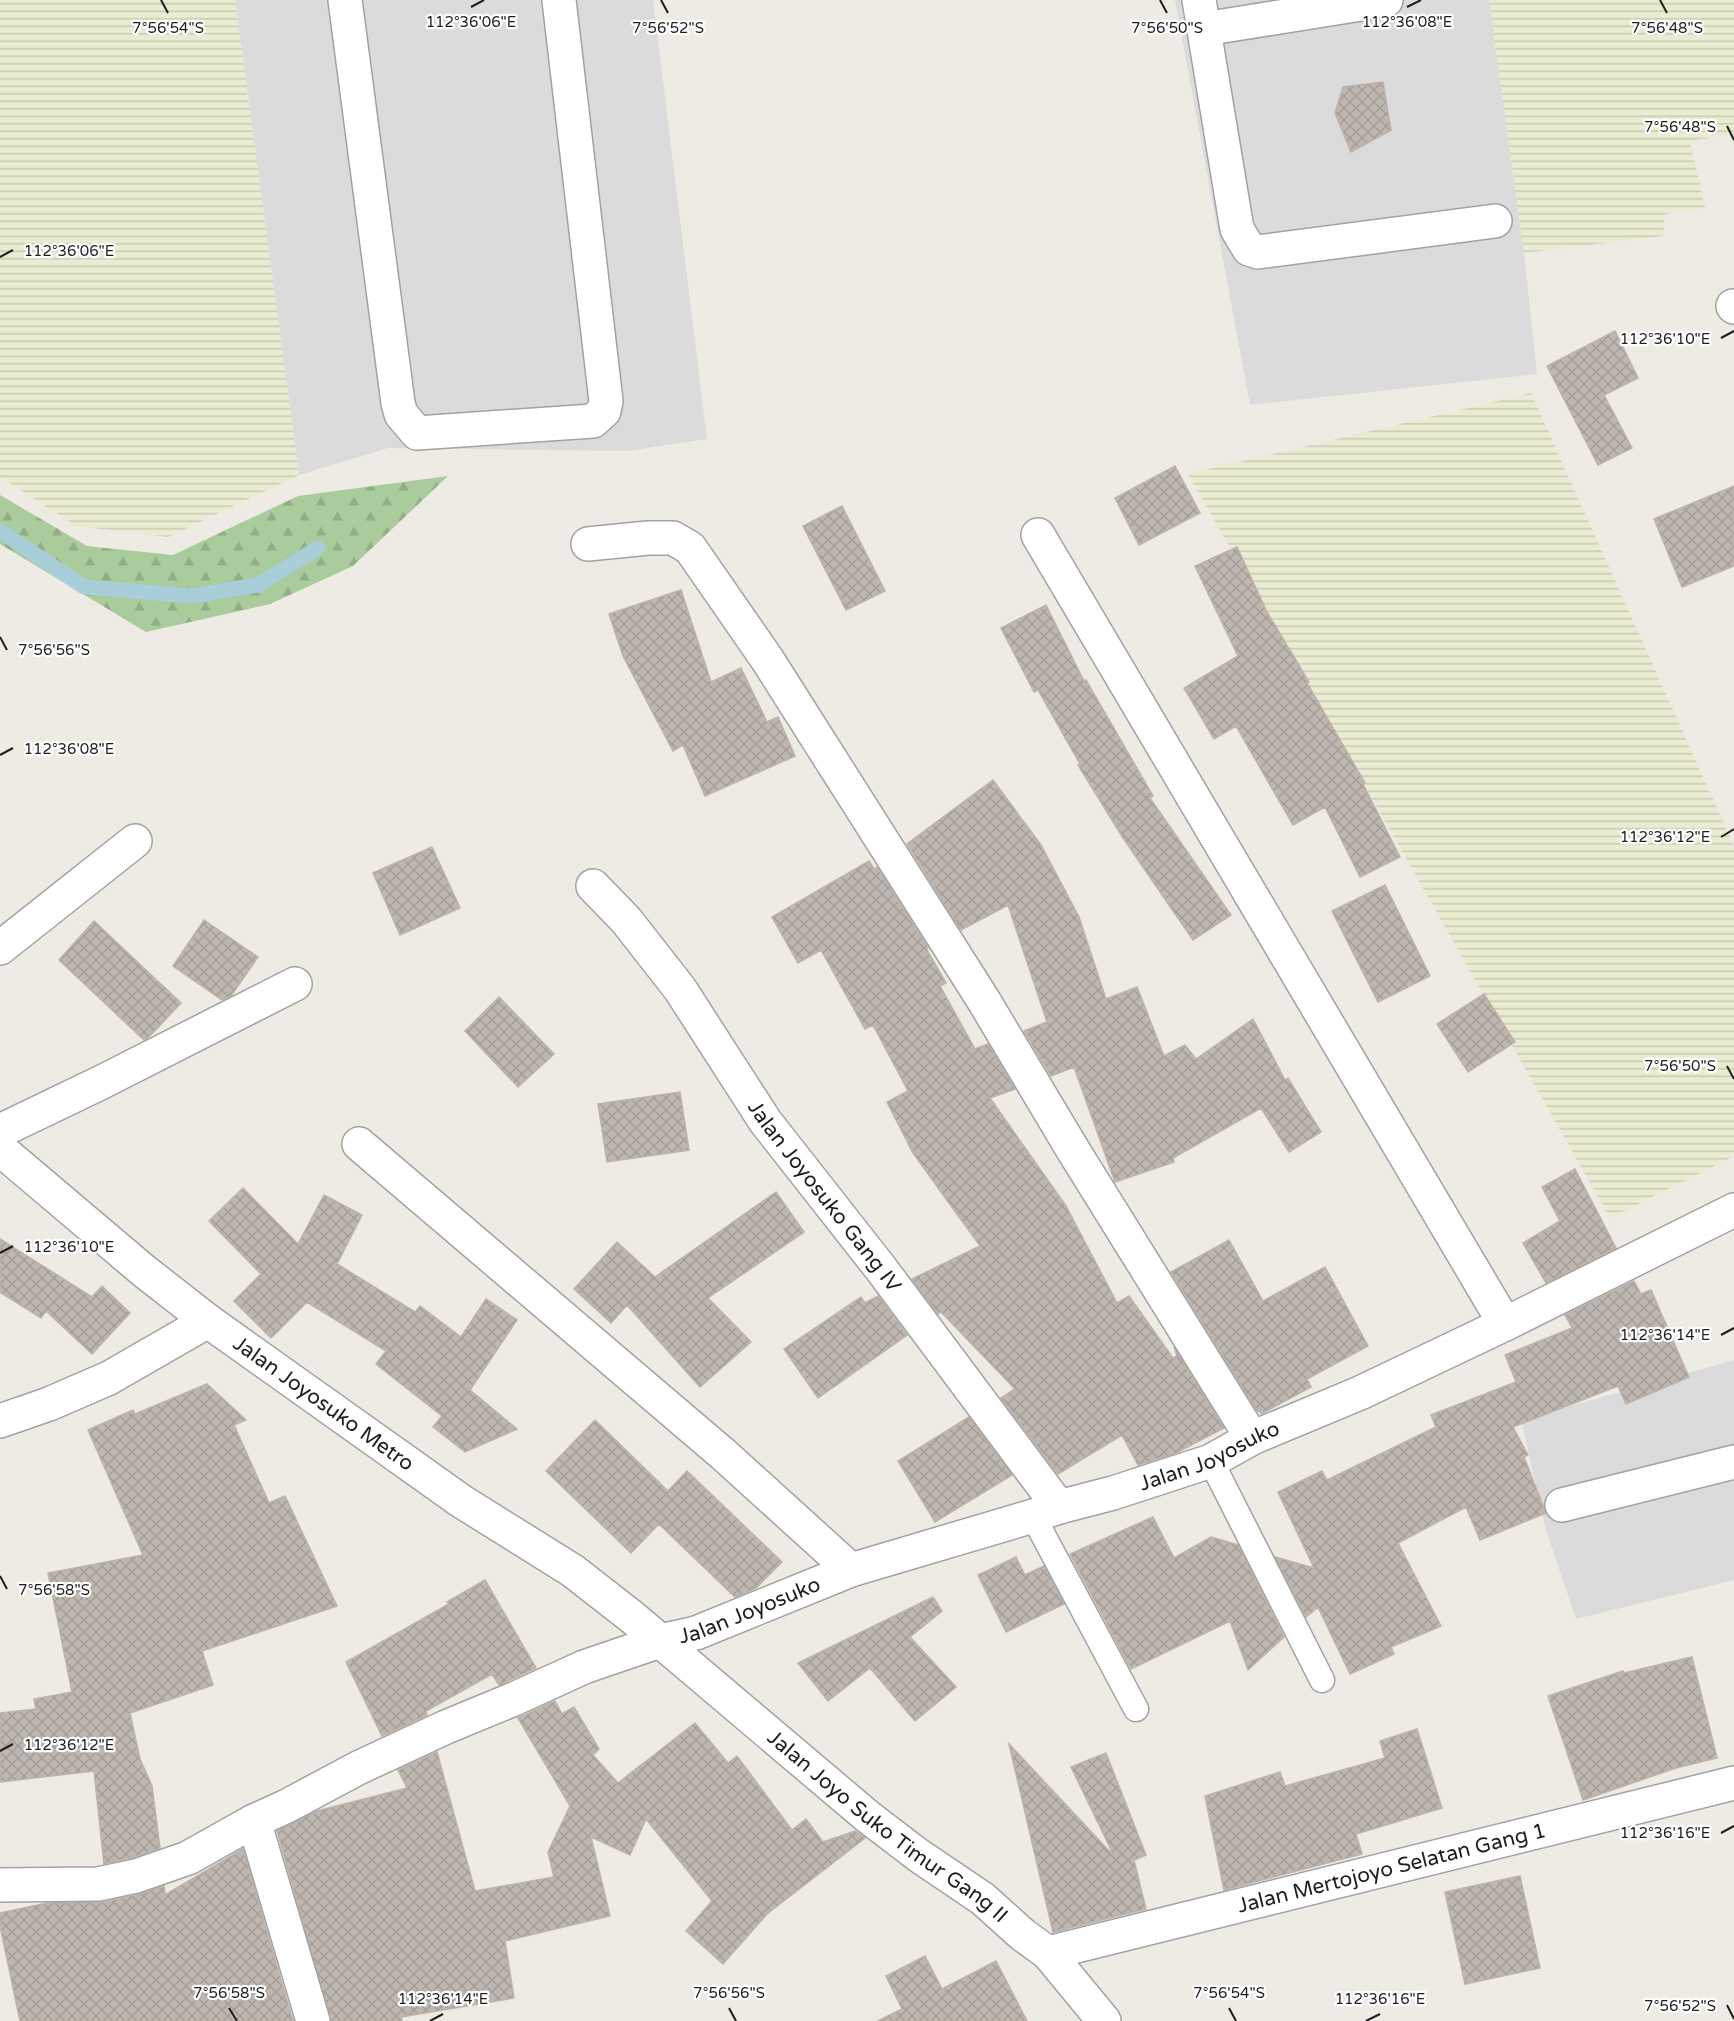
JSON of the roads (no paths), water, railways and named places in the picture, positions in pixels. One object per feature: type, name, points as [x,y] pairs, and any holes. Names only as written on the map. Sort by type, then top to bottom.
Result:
[{"type":"street","points":[[345,0],[398,403],[402,414],[417,433],[593,421],[604,411],[606,401],[559,0]]},
{"type":"street","points":[[1386,0],[1201,15],[1237,229],[1250,249],[1258,252],[1496,221]]},
{"type":"street","points":[[1038,535],[1505,1324]]},
{"type":"street","points":[[588,544],[673,538],[690,548],[767,658],[984,1001],[1073,1150],[1252,1438]]},
{"type":"street","points":[[0,948],[135,841]]},
{"type":"street","name":"Jalan Joyosuko Gang IV","points":[[593,886],[626,920],[680,989],[765,1121],[882,1270],[1046,1511]]},
{"type":"street","points":[[0,1131],[295,984]]},
{"type":"street","points":[[358,1144],[723,1454],[851,1570]]},
{"type":"street","name":"Jalan Joyosuko Metro","points":[[0,1149],[144,1271],[208,1321],[461,1501],[573,1571],[660,1641]]},
{"type":"street","name":"Jalan Joyosuko","points":[[0,1886],[98,1884],[136,1876],[188,1858],[254,1821],[358,1768],[446,1727],[584,1668],[660,1641],[696,1633],[851,1570],[1113,1493],[1210,1461],[1252,1438],[1360,1393],[1505,1324],[1734,1210]]},
{"type":"street","points":[[0,1421],[49,1404],[109,1378],[208,1321]]},
{"type":"street","points":[[1562,1505],[1734,1462]]},
{"type":"street","name":"Jalan Joyo Suko Timur Gang II","points":[[660,1641],[867,1816],[918,1855],[983,1899],[1023,1935],[1048,1953],[1104,2021]]},
{"type":"street","name":"Jalan Mertojoyo Selatan Gang 1","points":[[1048,1953],[1734,1783]]},
{"type":"street","points":[[254,1821],[313,2021]]},
{"type":"lane","points":[[1210,1461],[1322,1680]]},
{"type":"lane","points":[[1046,1511],[1136,1709]]},
{"type":"waterway","points":[[0,531],[84,587],[191,596],[258,585],[318,548]]}]
